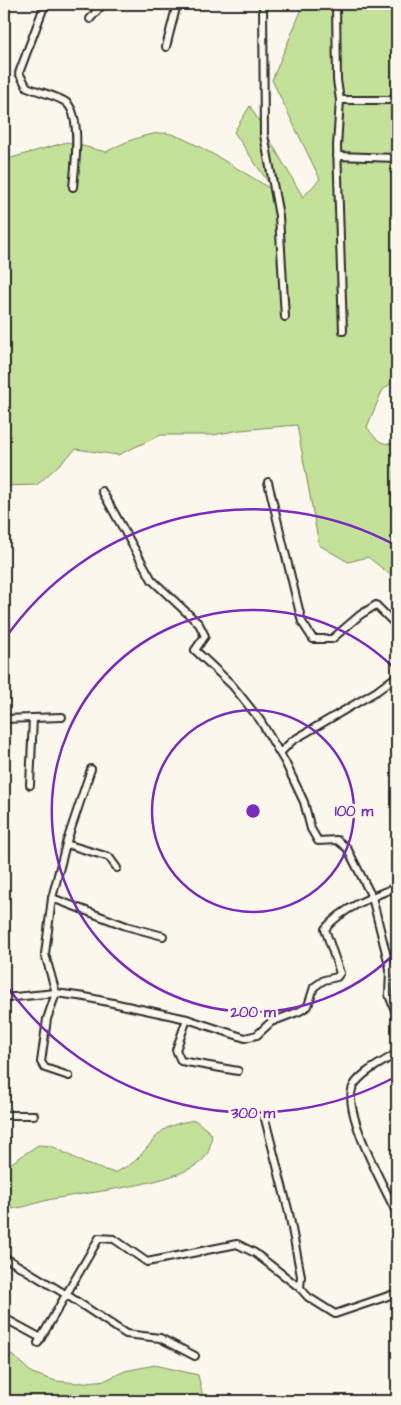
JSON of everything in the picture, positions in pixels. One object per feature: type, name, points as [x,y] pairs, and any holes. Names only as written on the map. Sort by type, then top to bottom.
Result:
[{"type":"street","points":[[45,4],[19,73],[27,87],[65,101],[74,114],[76,161],[73,187]]},
{"type":"street","points":[[90,19],[103,4]]},
{"type":"street","points":[[166,47],[177,4]]},
{"type":"street","points":[[263,4],[264,135],[279,216],[286,317]]},
{"type":"street","points":[[336,4],[337,80],[340,100],[338,156],[343,331]]},
{"type":"street","points":[[340,100],[397,100]]},
{"type":"street","points":[[338,156],[397,158]]},
{"type":"street","points":[[268,482],[302,622],[313,638],[332,639],[360,615],[376,605],[397,626]]},
{"type":"street","points":[[102,491],[152,580],[199,624],[205,636],[195,650],[232,685],[260,720],[280,754],[304,802],[311,829],[318,840],[337,840],[347,848],[372,897],[390,969],[389,995],[397,1016]]},
{"type":"street","points":[[280,754],[292,741],[377,691],[397,676]]},
{"type":"street","points":[[4,719],[62,717]]},
{"type":"street","points":[[30,785],[33,718]]},
{"type":"street","points":[[68,1076],[44,1068],[40,1062],[47,1020],[56,993],[45,954],[52,898],[66,844],[91,769]]},
{"type":"street","points":[[66,844],[109,856],[117,868]]},
{"type":"street","points":[[4,998],[56,993],[187,1019],[245,1038],[257,1035],[271,1022],[308,1006],[314,987],[324,980],[337,977],[340,973],[325,928],[332,920],[372,897],[397,887]]},
{"type":"street","points":[[52,898],[126,926],[163,936]]},
{"type":"street","points":[[187,1019],[176,1050],[181,1061],[238,1071]]},
{"type":"street","points":[[397,1053],[361,1077],[353,1086],[351,1100],[356,1123],[397,1214]]},
{"type":"street","points":[[4,1115],[34,1115]]},
{"type":"street","points":[[264,1119],[289,1213],[301,1276],[300,1288]]},
{"type":"street","points":[[4,1318],[39,1341],[99,1238],[114,1239],[147,1262],[237,1244],[255,1253],[300,1288],[308,1297],[335,1314],[397,1293]]},
{"type":"street","points":[[4,1258],[67,1295],[126,1334],[160,1338],[195,1356]]},
{"type":"green space","points":[[304,4],[397,4],[397,381],[395,380],[382,391],[367,427],[379,441],[387,444],[397,443],[397,580],[368,557],[348,562],[319,545],[297,425],[240,430],[213,435],[161,435],[118,455],[76,449],[37,485],[4,486],[4,160],[67,142],[106,152],[142,137],[165,133],[174,135],[202,148],[274,191],[234,132],[250,106],[303,197],[320,179],[272,80]]},
{"type":"green space","points":[[195,1120],[212,1134],[210,1145],[206,1156],[195,1166],[178,1174],[132,1186],[4,1209],[4,1168],[38,1145],[52,1146],[86,1164],[115,1173],[136,1160],[156,1137],[167,1128]]},
{"type":"green space","points":[[4,1348],[32,1373],[56,1381],[78,1383],[106,1380],[125,1371],[155,1365],[198,1375],[204,1401],[4,1401]]}]
